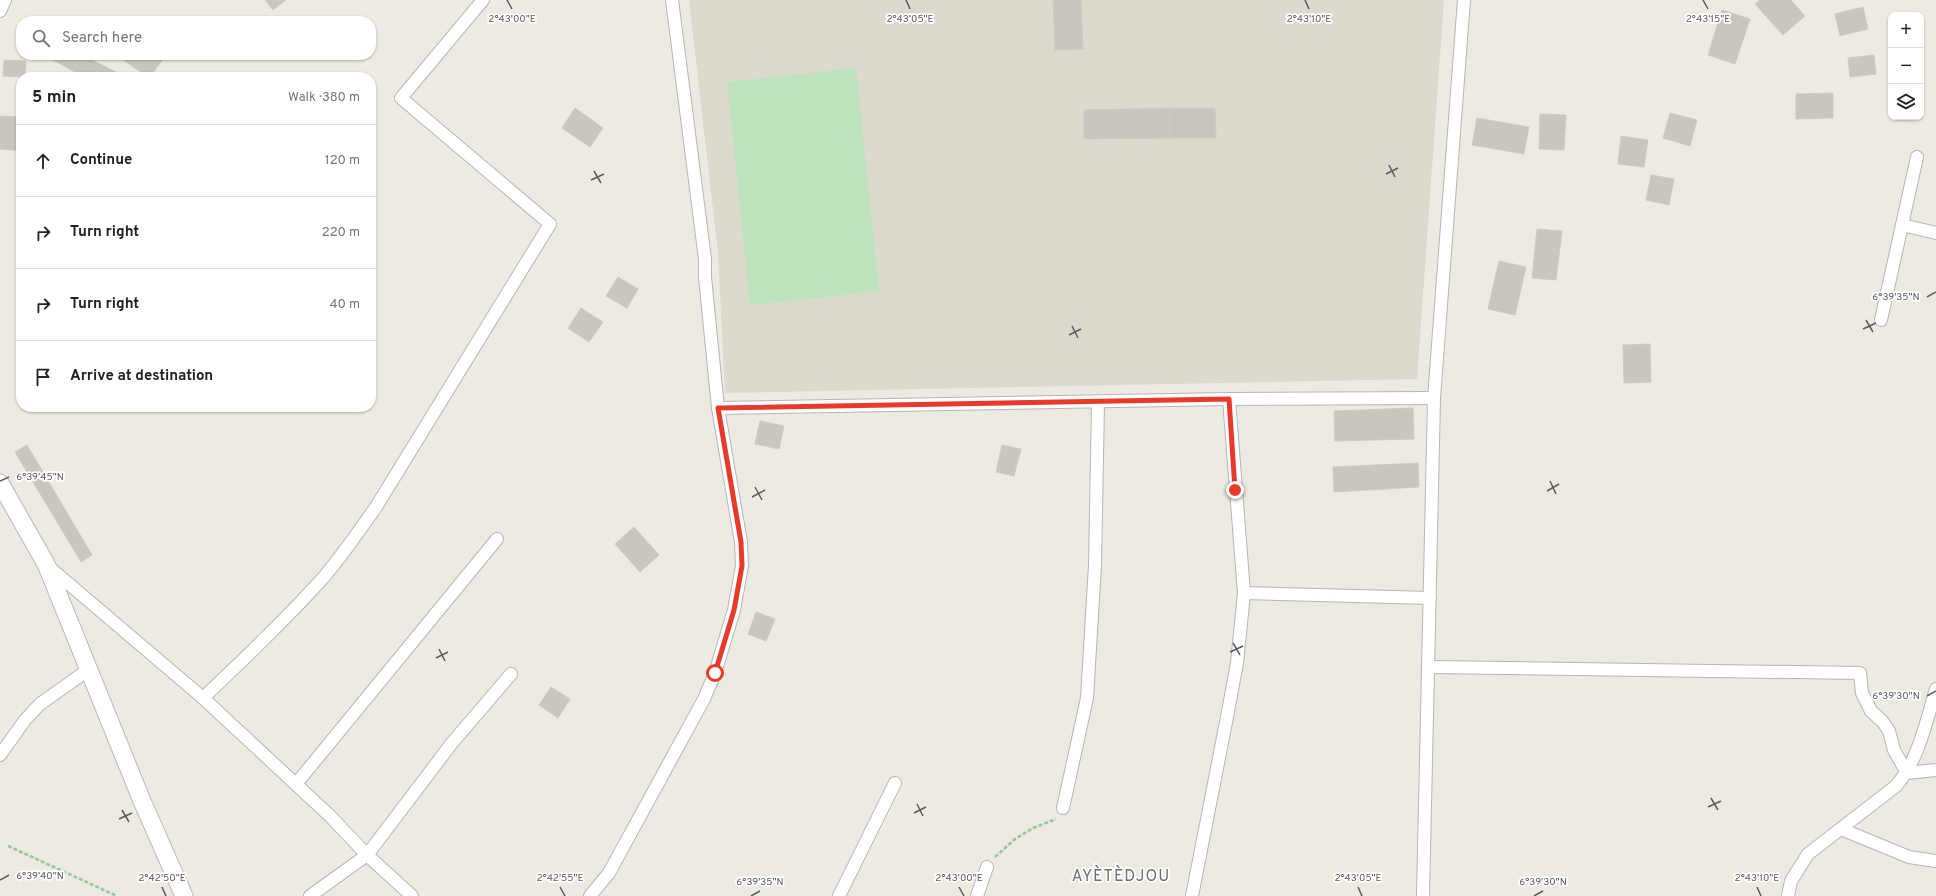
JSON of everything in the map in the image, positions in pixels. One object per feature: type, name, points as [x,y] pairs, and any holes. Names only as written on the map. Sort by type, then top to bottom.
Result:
[{"type":"street","points":[[0,11],[5,0]]},
{"type":"street","points":[[203,698],[290,614],[324,577],[350,544],[376,507],[550,224],[401,98],[483,0]]},
{"type":"street","points":[[590,896],[609,873],[704,699],[715,673],[734,610],[742,566],[741,542],[718,408],[705,277],[705,259],[672,0]]},
{"type":"street","points":[[1423,896],[1434,398],[1464,0]]},
{"type":"street","points":[[1881,320],[1916,157]]},
{"type":"street","points":[[1902,225],[1936,233]]},
{"type":"street","points":[[718,408],[1098,403],[1229,399],[1434,398]]},
{"type":"street","points":[[1192,896],[1227,717],[1236,663],[1244,593],[1229,399]]},
{"type":"street","points":[[1063,808],[1087,698],[1095,565],[1098,403]]},
{"type":"street","points":[[0,483],[46,564],[142,801],[184,896]]},
{"type":"street","points":[[296,784],[497,539]]},
{"type":"street","points":[[46,564],[203,698],[330,816],[367,855],[412,896]]},
{"type":"street","points":[[1244,593],[1430,598]]},
{"type":"street","points":[[1428,667],[1860,673],[1862,693],[1871,711],[1883,722],[1889,731],[1894,750],[1907,773]]},
{"type":"street","points":[[0,755],[25,720],[40,704],[88,670]]},
{"type":"street","points":[[310,896],[367,855],[447,749],[511,674]]},
{"type":"street","points":[[1788,896],[1791,881],[1808,854],[1896,786],[1907,773],[1917,750],[1936,689]]},
{"type":"street","points":[[1907,773],[1936,770]]},
{"type":"street","points":[[839,896],[895,783]]},
{"type":"street","points":[[1841,829],[1909,857],[1936,861]]},
{"type":"street","points":[[977,896],[987,867]]},
{"type":"path","points":[[987,867],[1015,839],[1033,828],[1056,819],[1063,808]]},
{"type":"path","points":[[8,846],[117,896]]},
{"type":"shaded area","points":[[689,0],[1444,0],[1417,379],[725,393],[718,253]]},
{"type":"green space","points":[[856,68],[879,291],[750,305],[727,82]]},
{"type":"building","points":[[265,0],[286,0],[273,10]]},
{"type":"building","points":[[1053,0],[1081,0],[1083,49],[1055,50]]},
{"type":"building","points":[[1760,0],[1791,0],[1805,16],[1783,35],[1755,4]]},
{"type":"building","points":[[1863,7],[1868,29],[1840,36],[1835,14]]},
{"type":"building","points":[[1722,10],[1750,19],[1735,64],[1708,55]]},
{"type":"building","points":[[1874,55],[1876,74],[1850,77],[1848,58]]},
{"type":"building","points":[[4,60],[26,61],[25,72],[16,72],[16,77],[3,76]]},
{"type":"building","points":[[53,60],[79,60],[73,71]]},
{"type":"building","points":[[79,60],[92,60],[116,72],[75,72],[73,71]]},
{"type":"building","points":[[123,60],[162,60],[154,72],[141,72]]},
{"type":"building","points":[[1833,93],[1833,118],[1796,119],[1796,94]]},
{"type":"building","points":[[575,108],[603,128],[590,147],[562,128]]},
{"type":"building","points":[[1169,108],[1215,108],[1216,138],[1169,138]]},
{"type":"building","points":[[1169,108],[1169,138],[1084,139],[1084,110]]},
{"type":"building","points":[[1670,113],[1697,120],[1690,146],[1663,138]]},
{"type":"building","points":[[1540,114],[1566,115],[1564,150],[1539,149]]},
{"type":"building","points":[[0,116],[16,117],[16,151],[0,149]]},
{"type":"building","points":[[1477,118],[1529,127],[1524,154],[1472,145]]},
{"type":"building","points":[[1621,136],[1648,140],[1644,167],[1618,164]]},
{"type":"building","points":[[1651,175],[1674,179],[1669,205],[1646,200]]},
{"type":"building","points":[[1537,229],[1562,231],[1556,280],[1532,278]]},
{"type":"building","points":[[1499,261],[1526,267],[1515,315],[1488,309]]},
{"type":"building","points":[[618,277],[638,289],[627,308],[606,296]]},
{"type":"building","points":[[581,308],[603,322],[589,342],[568,328]]},
{"type":"building","points":[[1650,344],[1651,382],[1624,383],[1623,345]]},
{"type":"building","points":[[1413,408],[1414,439],[1335,441],[1334,411]]},
{"type":"building","points":[[760,421],[784,426],[779,449],[755,444]]},
{"type":"building","points":[[27,445],[92,555],[81,562],[15,452]]},
{"type":"building","points":[[1002,445],[1021,449],[1014,476],[996,472]]},
{"type":"building","points":[[1418,463],[1419,487],[1334,492],[1333,467]]},
{"type":"building","points":[[634,527],[659,555],[640,572],[615,544]]},
{"type":"building","points":[[756,612],[775,619],[766,641],[748,634]]},
{"type":"building","points":[[551,687],[570,699],[558,718],[539,705]]},
{"type":"district","name":"AYÈTÈDJOU","points":[[1121,877]]},
{"type":"route","points":[[715,673],[734,610],[742,566],[741,542],[718,408],[1098,403],[1229,399],[1235,490]]}]
